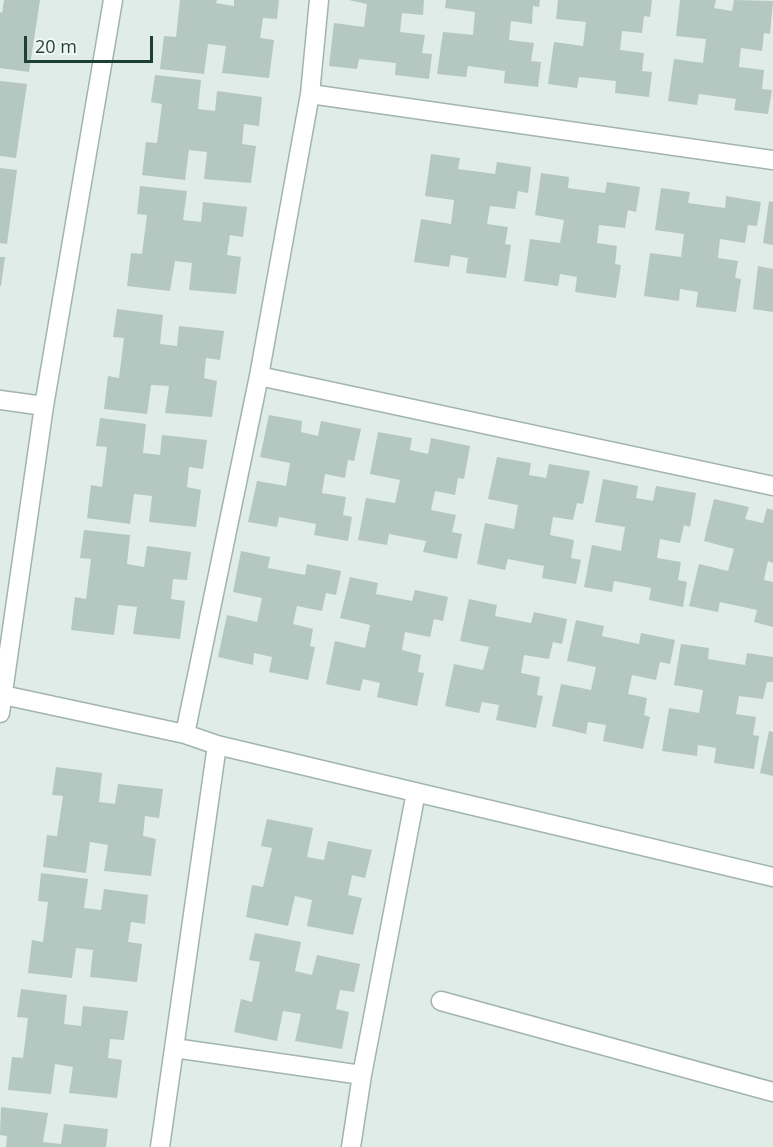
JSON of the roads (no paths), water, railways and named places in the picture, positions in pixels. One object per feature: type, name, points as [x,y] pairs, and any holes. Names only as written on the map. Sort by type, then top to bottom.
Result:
[{"type":"street","points":[[0,713],[44,406],[113,0]]},
{"type":"street","points":[[185,734],[259,376],[310,94],[319,0]]},
{"type":"street","points":[[310,94],[773,160]]},
{"type":"street","points":[[259,376],[773,486]]},
{"type":"street","points":[[0,400],[44,406]]},
{"type":"street","points":[[3,695],[185,734],[217,745],[773,877]]},
{"type":"street","points":[[160,1147],[217,745]]},
{"type":"street","points":[[351,1147],[362,1075],[416,792]]},
{"type":"street","points":[[441,1001],[773,1092]]},
{"type":"street","points":[[174,1048],[362,1075]]}]
